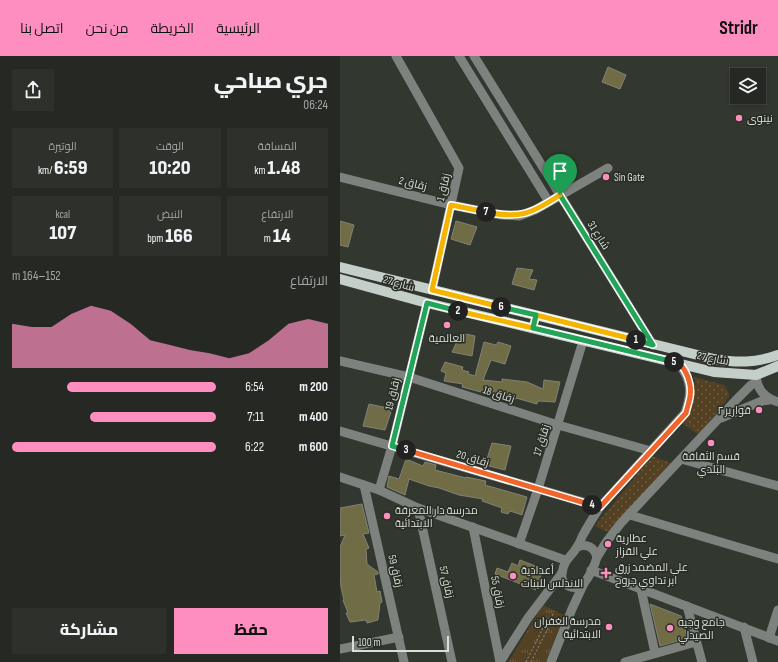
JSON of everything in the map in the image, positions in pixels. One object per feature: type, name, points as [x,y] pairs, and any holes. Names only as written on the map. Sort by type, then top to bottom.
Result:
[{"type":"main road","name":"شارع 27","points":[[340,267],[714,359],[733,362],[754,362],[778,355]]},
{"type":"main road","name":"شارع 27","points":[[340,279],[427,303],[714,372],[756,378],[778,366]]},
{"type":"main road","points":[[533,328],[536,315]]},
{"type":"street","name":"زقاق 1","points":[[396,56],[459,168],[432,290]]},
{"type":"street","points":[[459,56],[549,202]]},
{"type":"street","name":"شارع 31","points":[[474,56],[653,345]]},
{"type":"street","name":"زقاق 2","points":[[340,177],[451,205],[502,216],[519,216],[535,210],[608,168]]},
{"type":"street","name":"زقاق 19","points":[[379,490],[392,446],[427,303]]},
{"type":"street","name":"زقاق 17","points":[[519,544],[538,490],[583,341]]},
{"type":"street","name":"زقاق 18","points":[[340,361],[409,378],[558,425],[651,450]]},
{"type":"street","points":[[500,662],[528,618],[562,573],[565,560],[577,547],[600,507],[686,413],[690,397],[690,387],[684,370],[678,363]]},
{"type":"street","points":[[756,378],[760,390],[774,401]]},
{"type":"street","points":[[551,662],[584,583],[597,557],[612,533],[720,419],[736,400],[752,385],[756,378]]},
{"type":"street","points":[[720,419],[762,401],[774,401]]},
{"type":"street","name":"زقاق 20","points":[[340,431],[600,507]]},
{"type":"street","points":[[681,459],[778,486]]},
{"type":"street","points":[[340,477],[379,490],[418,508],[565,560]]},
{"type":"street","name":"زقاق 59","points":[[364,485],[404,662]]},
{"type":"street","name":"زقاق 57","points":[[418,508],[452,662]]},
{"type":"street","points":[[630,515],[778,559]]},
{"type":"street","name":"زقاق 55","points":[[472,527],[500,662]]},
{"type":"street","points":[[577,547],[584,545],[588,546],[594,550],[597,557]]},
{"type":"street","points":[[591,570],[774,639],[778,610]]},
{"type":"street","points":[[562,573],[564,582],[570,587],[572,609]]},
{"type":"street","points":[[546,594],[556,589],[578,587],[584,583]]},
{"type":"street","points":[[641,589],[655,653]]},
{"type":"street","points":[[687,606],[702,662]]},
{"type":"street","points":[[744,627],[754,662]]},
{"type":"street","points":[[340,649],[399,637]]},
{"type":"street","points":[[625,662],[696,642]]},
{"type":"path","points":[[531,662],[552,620],[551,619],[554,612]]},
{"type":"path","points":[[526,662],[548,618],[551,619]]},
{"type":"green space","points":[[694,377],[724,385],[729,393],[729,397],[699,435],[682,423],[689,413],[695,381]]},
{"type":"green space","points":[[652,456],[671,463],[609,533],[595,526]]},
{"type":"green space","points":[[543,605],[564,615],[546,662],[508,662]]},
{"type":"building","points":[[608,67],[626,75],[620,89],[602,82]]},
{"type":"building","points":[[340,221],[354,225],[348,247],[340,245]]},
{"type":"building","points":[[456,221],[477,227],[470,245],[451,239]]},
{"type":"building","points":[[517,268],[533,270],[529,279],[537,280],[534,290],[512,284]]},
{"type":"building","points":[[461,333],[475,336],[472,356],[452,352]]},
{"type":"building","points":[[484,342],[496,345],[498,342],[511,346],[505,364],[491,360],[483,380],[502,382],[502,379],[527,382],[543,389],[544,380],[560,382],[555,402],[538,401],[537,404],[516,398],[481,392],[462,387],[463,384],[444,381],[446,373],[441,371],[445,362],[463,367],[462,370],[475,376]]},
{"type":"building","points":[[369,404],[392,409],[385,430],[363,426]]},
{"type":"building","points":[[492,443],[511,446],[505,470],[485,465]]},
{"type":"building","points":[[406,459],[423,466],[425,462],[436,465],[435,470],[466,478],[486,481],[485,485],[527,497],[522,515],[510,511],[508,514],[501,512],[502,508],[482,501],[483,499],[459,495],[409,479],[405,495],[387,487],[389,476],[399,479]]},
{"type":"building","points":[[362,504],[369,533],[363,534],[369,548],[366,549],[367,564],[378,572],[378,574],[374,575],[377,592],[380,591],[382,602],[380,603],[378,620],[367,623],[366,620],[350,622],[343,600],[340,574],[340,547],[345,535],[340,536],[340,508]]},
{"type":"building","points":[[520,560],[543,569],[536,590],[495,574],[497,568],[508,572],[512,563],[518,566]]},
{"type":"building","name":"جامع وجيه الصيدلي","points":[[650,604],[681,616],[688,638],[660,646]]},
{"type":"place","name":"نينوى","points":[[739,118]]},
{"type":"place","name":"Sin Gate","points":[[606,177]]},
{"type":"place","name":"العالمية","points":[[447,325]]},
{"type":"place","name":"قوارير ٢","points":[[759,410]]},
{"type":"place","name":"قسم الثقافة البلدي","points":[[711,443]]},
{"type":"place","name":"مدرسة دار المعرفة الابتدائية","points":[[387,516]]},
{"type":"place","name":"عطارية علي القزاز","points":[[608,544]]},
{"type":"place","name":"علي المضمد زرق ابر تداوي جروح","points":[[606,573]]},
{"type":"place","name":"أعدادية الاندلس للبنات","points":[[513,576]]},
{"type":"place","name":"مدرسة الغفران الابتدائية","points":[[609,627]]},
{"type":"place","name":"جامع وجيه الصيدلي","points":[[670,628]]},
{"type":"route","points":[[560,195],[535,210],[519,216],[502,216],[451,205],[432,290],[536,315],[533,328],[678,363],[684,370],[690,387],[690,397],[686,413],[600,507],[392,446],[427,303],[533,328],[536,315],[653,345],[560,195]]}]
